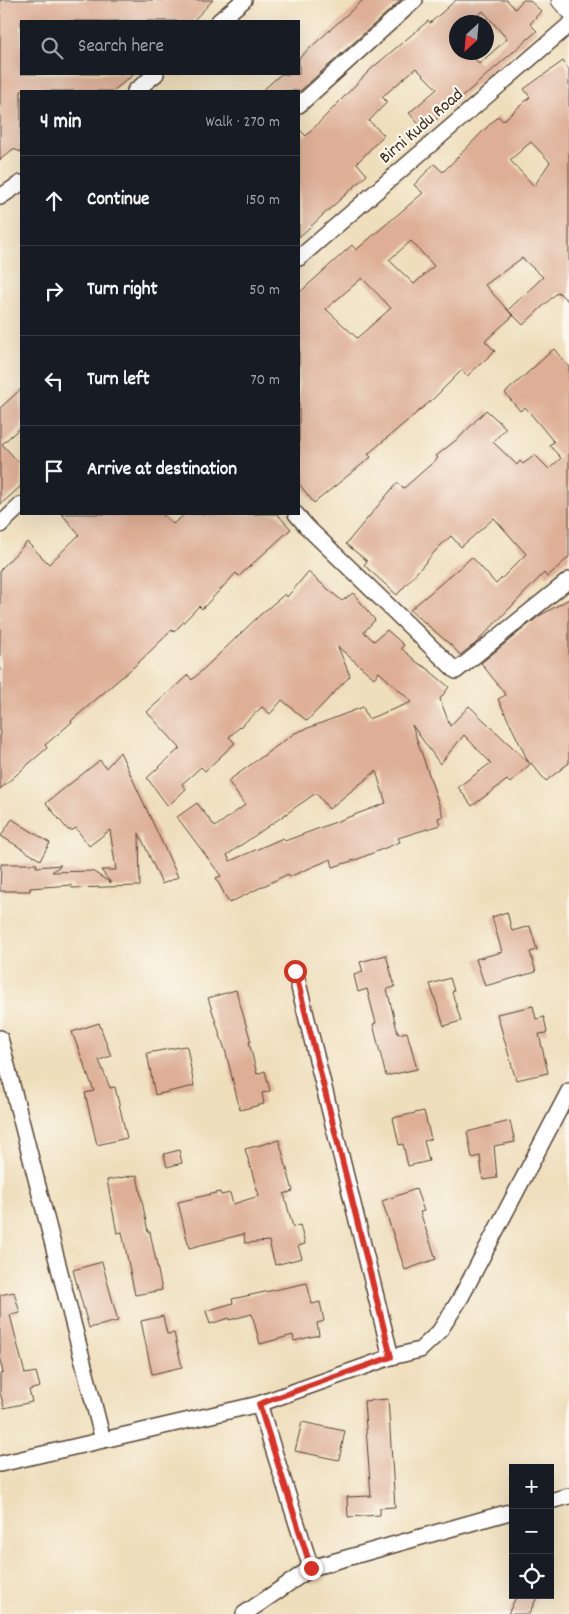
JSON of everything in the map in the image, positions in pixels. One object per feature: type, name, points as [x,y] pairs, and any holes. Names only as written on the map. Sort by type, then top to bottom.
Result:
[{"type":"street","points":[[220,20],[244,0]]},
{"type":"street","points":[[300,104],[415,0]]},
{"type":"street","points":[[561,0],[569,8]]},
{"type":"street","name":"Birni Kudu Road","points":[[300,257],[569,26]]},
{"type":"street","points":[[136,90],[155,75]]},
{"type":"street","points":[[0,197],[20,184]]},
{"type":"street","points":[[0,525],[20,506]]},
{"type":"street","points":[[297,515],[456,671],[569,580]]},
{"type":"street","points":[[295,971],[391,1357]]},
{"type":"street","points":[[0,1038],[103,1440]]},
{"type":"street","points":[[0,1464],[259,1404],[391,1357],[420,1350],[439,1332],[460,1298],[569,1091]]},
{"type":"street","points":[[259,1404],[311,1568]]},
{"type":"street","points":[[554,1500],[569,1496]]},
{"type":"street","points":[[244,1614],[311,1568],[509,1512]]},
{"type":"building","points":[[0,0],[213,0],[194,20],[20,20],[20,75],[133,75],[114,90],[20,90],[20,152],[13,149],[0,160]]},
{"type":"building","points":[[363,0],[401,0],[300,91],[263,90],[280,75],[300,75],[300,57]]},
{"type":"building","points":[[456,0],[507,0],[515,9],[523,0],[529,0],[541,11],[530,24],[537,31],[424,130],[409,113],[437,89],[416,68],[382,97],[387,102],[369,121],[384,135],[357,163],[367,175],[300,236],[300,130],[306,136],[371,69]]},
{"type":"building","points":[[563,61],[569,70],[569,302],[558,292],[523,325],[508,310],[543,277],[522,258],[485,285],[513,316],[485,341],[495,351],[467,376],[462,370],[433,399],[368,454],[371,457],[314,503],[300,485],[300,292],[352,245],[356,250],[423,193],[414,185],[434,164],[443,172],[498,116],[503,121],[530,97],[524,89]],"holes":[[[531,142],[550,162],[534,186],[510,160]],[[411,241],[434,266],[414,284],[389,260]],[[362,278],[391,308],[357,338],[326,309]]]},
{"type":"building","points":[[554,349],[569,367],[569,557],[547,577],[544,573],[475,644],[460,655],[410,610],[472,557],[496,584],[526,554],[494,518],[461,547],[451,536],[397,595],[364,565],[367,561],[346,544],[397,483],[404,488],[438,458],[436,456],[460,437],[486,410],[506,428],[493,442],[517,465],[520,461],[523,464],[535,455],[549,469],[561,458],[549,445],[554,442],[525,407],[520,411],[505,393]]},
{"type":"building","points":[[20,390],[20,428],[2,444],[20,464],[20,487],[0,505],[0,408]]},
{"type":"building","points":[[63,515],[163,515],[173,524],[184,515],[278,515],[291,529],[239,576],[236,573],[202,609],[199,606],[174,632],[172,630],[137,664],[45,745],[47,748],[0,789],[0,570],[27,542],[49,564],[79,535]]},
{"type":"building","points":[[308,572],[342,601],[353,593],[375,620],[364,632],[374,641],[387,630],[404,645],[401,648],[449,687],[440,699],[450,726],[469,706],[529,763],[498,699],[506,695],[481,663],[539,616],[569,599],[569,763],[546,781],[531,763],[510,783],[507,780],[472,806],[458,787],[491,763],[464,735],[440,764],[412,725],[443,816],[438,818],[440,825],[398,838],[400,842],[358,859],[333,867],[331,859],[289,877],[288,874],[229,903],[216,878],[221,876],[177,817],[197,803],[215,827],[245,805],[228,781],[295,733],[363,707],[368,719],[412,702],[379,672],[374,678],[338,647],[350,676],[307,721],[282,700],[270,714],[262,707],[229,737],[235,743],[205,771],[201,767],[182,784],[186,789],[168,806],[147,778],[180,748],[147,712],[188,675],[192,680],[260,615],[285,594],[287,597]],"holes":[[[376,771],[386,803],[285,841],[283,838],[230,861],[227,855],[316,793],[329,809]]]},
{"type":"building","points":[[120,752],[178,877],[162,884],[139,833],[140,886],[72,888],[71,885],[30,888],[30,891],[0,891],[1,864],[37,864],[36,867],[61,865],[52,872],[92,871],[111,883],[101,870],[116,870],[110,830],[89,846],[76,828],[68,830],[46,803],[100,760],[106,768]]},
{"type":"building","points":[[12,819],[50,843],[40,860],[1,836]]},
{"type":"building","points":[[507,912],[512,931],[530,926],[537,950],[530,952],[536,972],[485,986],[476,959],[502,952],[492,917]]},
{"type":"building","points":[[386,955],[395,987],[387,989],[398,1034],[407,1032],[417,1069],[386,1076],[373,1024],[376,1023],[367,989],[358,992],[354,975],[363,972],[360,962]]},
{"type":"building","points":[[450,978],[454,991],[452,992],[461,1021],[444,1026],[430,984]]},
{"type":"building","points":[[236,990],[251,1042],[249,1042],[257,1074],[265,1071],[270,1091],[262,1093],[264,1104],[240,1110],[226,1053],[208,998]]},
{"type":"building","points":[[533,1006],[536,1019],[544,1017],[547,1033],[539,1034],[548,1073],[516,1080],[497,1014]]},
{"type":"building","points":[[99,1023],[111,1056],[99,1060],[110,1088],[115,1087],[127,1138],[97,1145],[85,1093],[94,1091],[72,1032]]},
{"type":"building","points":[[187,1047],[194,1086],[155,1095],[147,1053]]},
{"type":"building","points":[[424,1111],[431,1139],[424,1141],[429,1161],[408,1166],[403,1144],[399,1145],[393,1118]]},
{"type":"building","points":[[510,1121],[515,1142],[494,1146],[497,1178],[483,1180],[480,1156],[472,1158],[467,1132]]},
{"type":"building","points":[[279,1140],[293,1191],[284,1194],[293,1227],[300,1225],[305,1244],[298,1246],[302,1258],[275,1265],[269,1241],[245,1243],[244,1234],[189,1248],[178,1202],[220,1192],[221,1195],[230,1193],[233,1204],[259,1196],[245,1149]]},
{"type":"building","points":[[179,1150],[182,1163],[167,1167],[164,1154]]},
{"type":"building","points":[[137,1175],[162,1290],[135,1295],[122,1232],[117,1233],[107,1180]]},
{"type":"building","points":[[416,1189],[424,1211],[420,1212],[436,1259],[405,1270],[382,1201]]},
{"type":"building","points":[[102,1262],[118,1321],[89,1328],[73,1270]]},
{"type":"building","points":[[307,1283],[312,1304],[320,1302],[324,1321],[317,1323],[319,1335],[294,1341],[293,1335],[260,1344],[252,1314],[210,1324],[206,1311],[233,1303],[232,1299]]},
{"type":"building","points":[[14,1292],[20,1313],[10,1315],[25,1374],[36,1372],[40,1387],[29,1390],[32,1402],[4,1408],[0,1392],[0,1374],[3,1373],[0,1360],[0,1295]]},
{"type":"building","points":[[163,1316],[167,1334],[174,1333],[182,1367],[152,1374],[141,1321]]},
{"type":"building","points":[[388,1399],[395,1507],[380,1508],[380,1515],[348,1517],[347,1497],[371,1496],[364,1401]]},
{"type":"building","points":[[302,1422],[345,1431],[339,1460],[295,1451]]},
{"type":"building","points":[[515,1599],[536,1599],[529,1614],[508,1614]]},
{"type":"route","points":[[295,971],[391,1357],[259,1404],[311,1568]]}]
